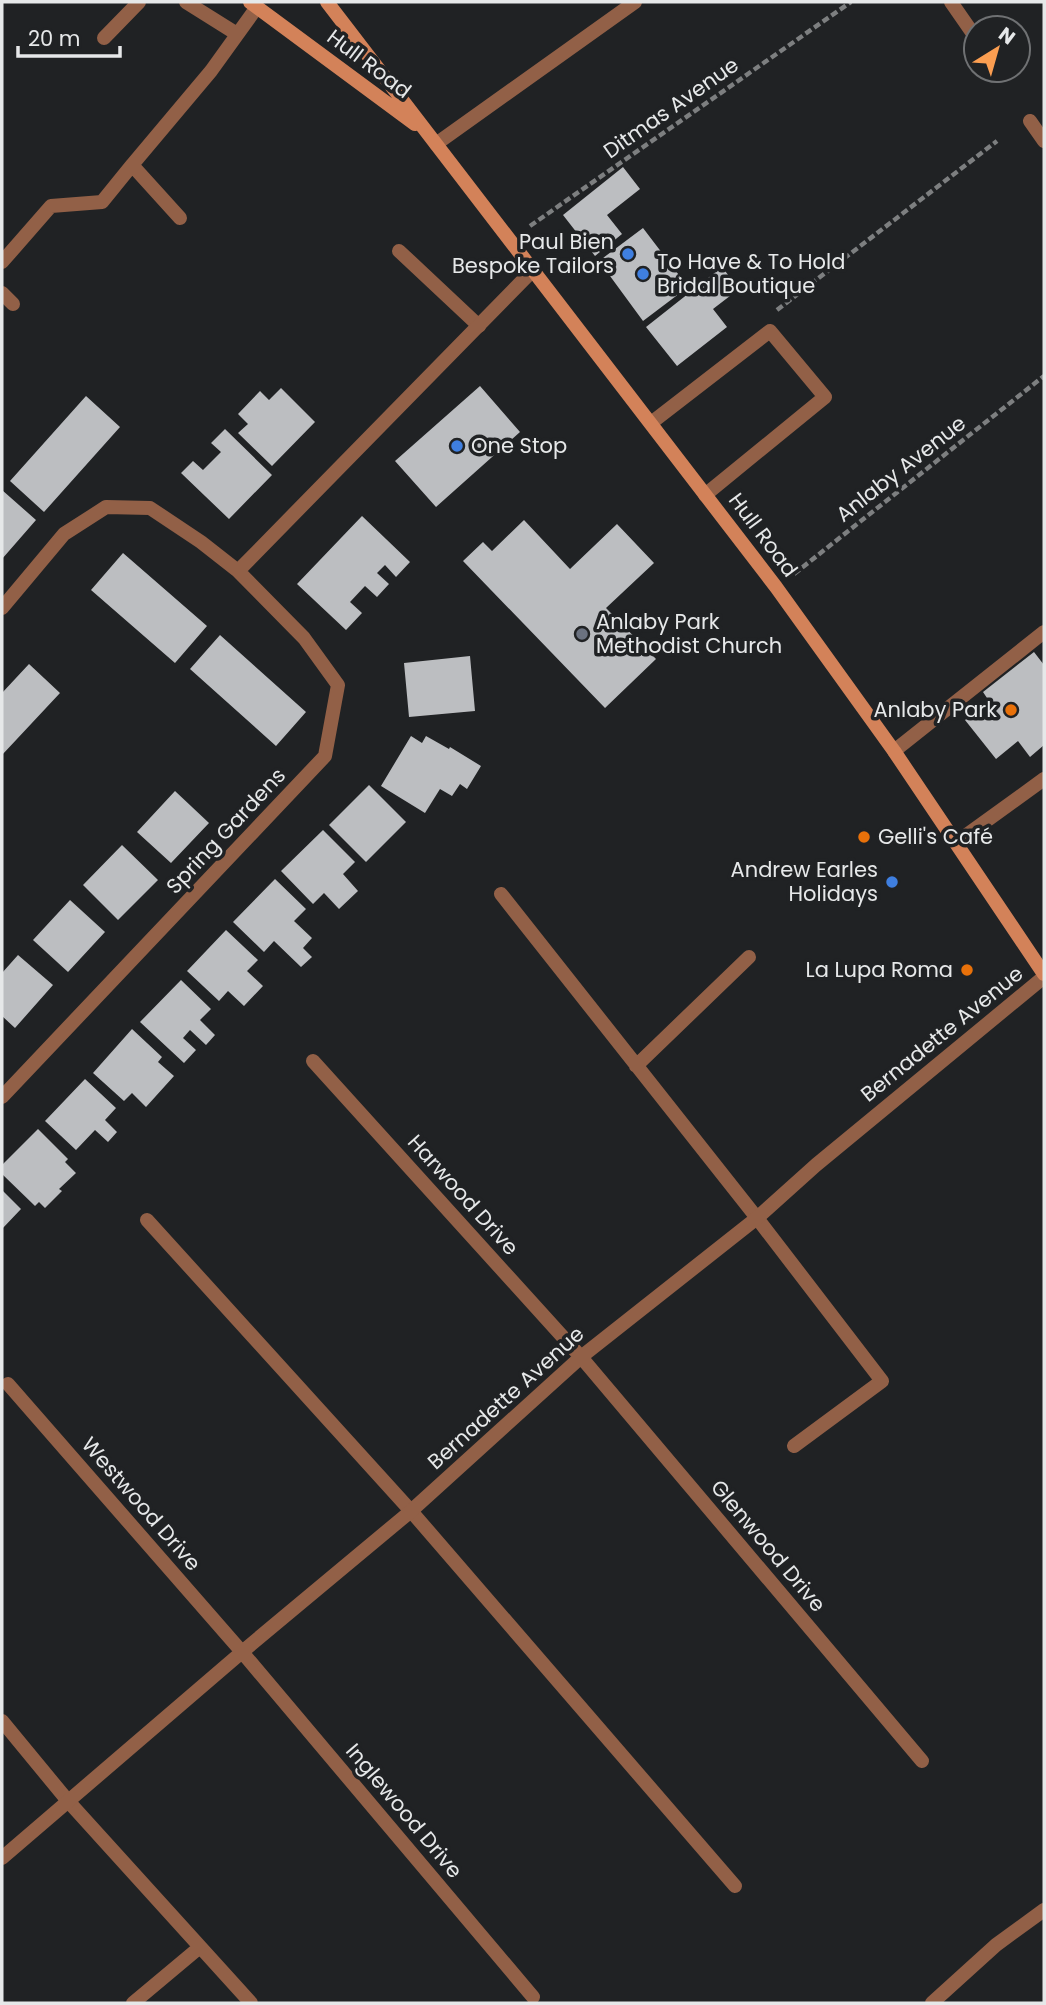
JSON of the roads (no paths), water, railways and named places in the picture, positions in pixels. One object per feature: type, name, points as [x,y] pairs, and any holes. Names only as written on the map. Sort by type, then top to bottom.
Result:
[{"type":"main road","name":"Hull Road","points":[[327,2],[776,587],[957,842],[1044,975]]},
{"type":"main road","name":"Hull Road","points":[[253,4],[433,140]]},
{"type":"street","points":[[104,38],[139,2]]},
{"type":"street","points":[[186,2],[237,34]]},
{"type":"street","points":[[433,140],[635,2]]},
{"type":"street","points":[[951,2],[962,18]]},
{"type":"street","points":[[2,262],[51,206],[102,202],[211,71],[237,34],[253,4]]},
{"type":"street","points":[[1030,121],[1044,141]]},
{"type":"street","points":[[132,165],[180,218]]},
{"type":"street","points":[[399,251],[479,326]]},
{"type":"street","points":[[238,571],[532,271]]},
{"type":"street","points":[[2,293],[13,304]]},
{"type":"street","points":[[651,423],[770,331],[825,397],[705,495]]},
{"type":"street","name":"Spring Gardens","points":[[2,608],[64,534],[106,507],[150,509],[201,542],[238,571],[304,638],[338,685],[326,756],[2,1097]]},
{"type":"street","points":[[894,751],[1044,632]]},
{"type":"street","points":[[957,842],[1044,779]]},
{"type":"street","points":[[501,894],[882,1381],[794,1446]]},
{"type":"street","points":[[636,1066],[749,957]]},
{"type":"street","name":"Bernadette Avenue","points":[[2,1858],[411,1511],[581,1357],[757,1218],[816,1165],[1044,975]]},
{"type":"street","name":"Harwood Drive","points":[[313,1061],[581,1357]]},
{"type":"street","points":[[147,1220],[411,1511],[735,1885]]},
{"type":"street","name":"Glenwood Drive","points":[[581,1357],[922,1761]]},
{"type":"street","name":"Westwood Drive","points":[[8,1384],[242,1652]]},
{"type":"street","name":"Inglewood Drive","points":[[242,1652],[533,1997]]},
{"type":"street","points":[[2,1721],[68,1801],[251,2003]]},
{"type":"street","points":[[932,2003],[996,1945],[1044,1910]]},
{"type":"street","points":[[133,2003],[200,1947]]},
{"type":"place","name":"Paul Bien Bespoke Tailors","points":[[628,254]]},
{"type":"place","name":"To Have & To Hold Bridal Boutique","points":[[643,274]]},
{"type":"place","name":"One Stop","points":[[457,446]]},
{"type":"place","name":"Anlaby Park Methodist Church","points":[[582,634]]},
{"type":"place","name":"Anlaby Park","points":[[1011,710]]},
{"type":"place","name":"Gelli's Café","points":[[864,837]]},
{"type":"place","name":"Andrew Earles Holidays","points":[[892,882]]},
{"type":"place","name":"La Lupa Roma","points":[[967,970]]}]
